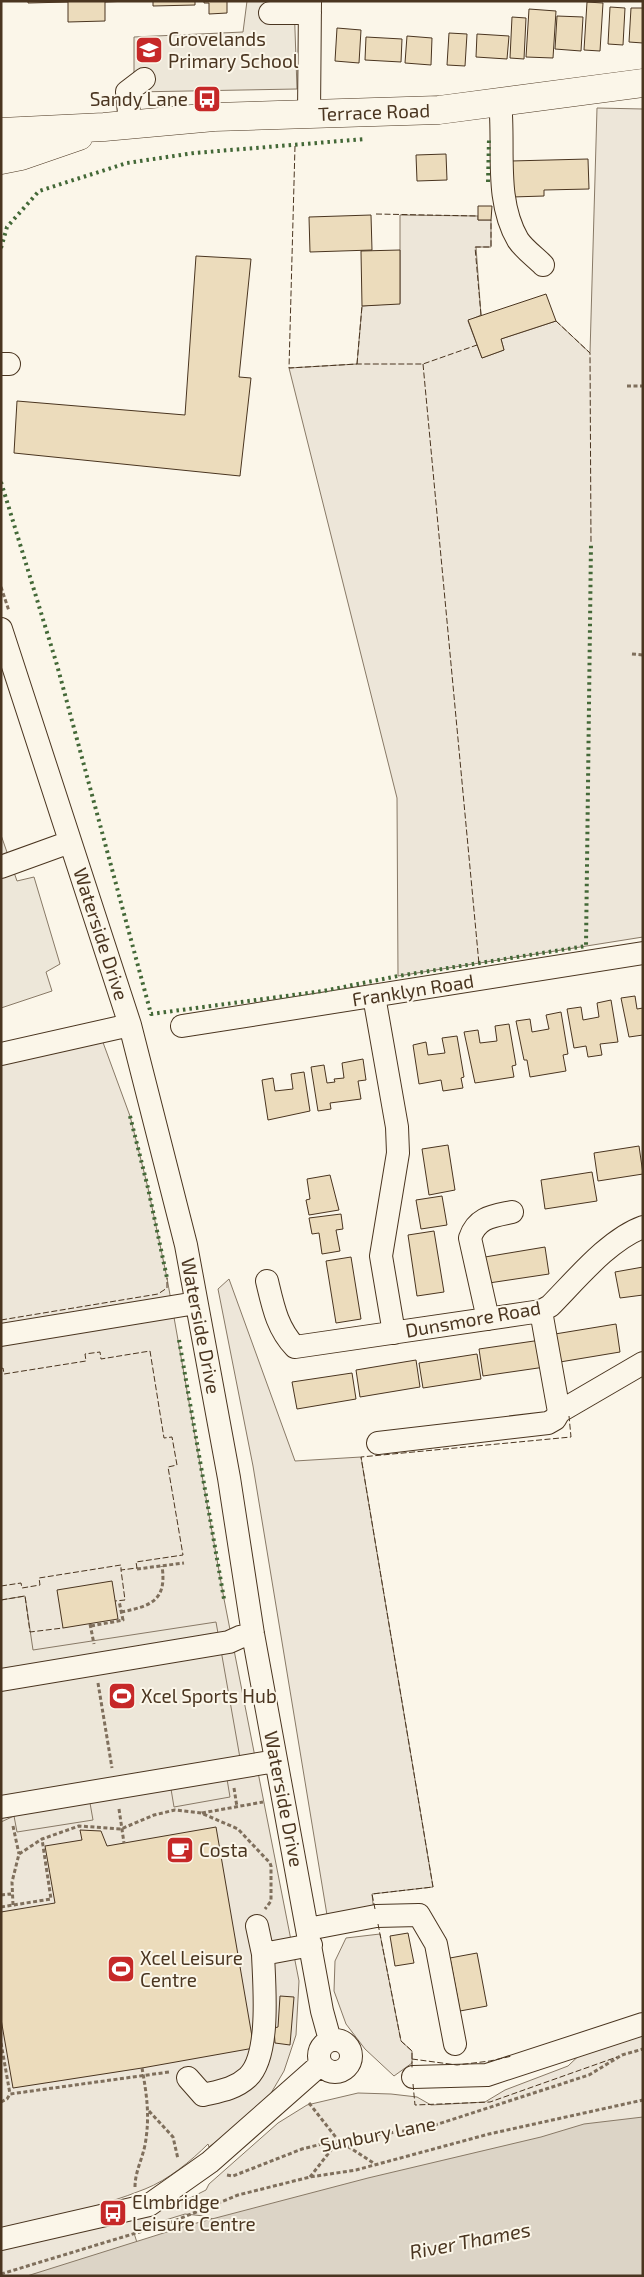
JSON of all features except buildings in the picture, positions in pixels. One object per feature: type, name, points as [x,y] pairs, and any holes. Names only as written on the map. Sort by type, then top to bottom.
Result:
[{"type":"main road","name":"Terrace Road","points":[[1,132],[117,126],[214,116],[439,110],[643,83]]},
{"type":"main road","name":"Terrace Road","points":[[1,160],[21,156],[117,126]]},
{"type":"street","points":[[270,13],[310,7],[309,114]]},
{"type":"street","points":[[117,126],[127,92],[144,79]]},
{"type":"street","points":[[500,101],[502,183],[507,216],[519,242],[542,265]]},
{"type":"street","name":"Waterside Drive","points":[[1,629],[130,1025],[186,1245],[229,1478],[253,1634],[276,1761],[310,1937],[322,2011],[330,2040],[325,2043],[319,2052],[321,2064],[210,2162],[187,2179]]},
{"type":"street","points":[[1,867],[70,842]]},
{"type":"street","name":"Franklyn Road","points":[[182,1026],[643,953]]},
{"type":"street","name":"Dunsmore Road","points":[[374,996],[397,1127],[398,1144],[395,1176],[381,1256],[394,1333]]},
{"type":"street","points":[[1,1054],[130,1025]]},
{"type":"street","points":[[488,1319],[470,1238],[474,1228],[482,1219],[512,1212]]},
{"type":"street","name":"Dunsmore Road","points":[[267,1281],[277,1320],[286,1337],[295,1347],[394,1333],[541,1311],[550,1306],[605,1252],[626,1236],[643,1227]]},
{"type":"street","points":[[1,1334],[196,1303]]},
{"type":"street","points":[[541,1311],[559,1412]]},
{"type":"street","points":[[378,1443],[548,1423],[555,1419],[559,1412],[643,1363]]},
{"type":"street","points":[[1,1680],[229,1642],[240,1636],[253,1634]]},
{"type":"street","points":[[6,1806],[276,1761]]},
{"type":"street","points":[[263,1954],[376,1916],[419,1915],[436,1944],[456,2044]]},
{"type":"street","points":[[188,2078],[203,2095],[229,2090],[250,2076],[257,2065],[264,2028],[265,2001],[260,1919]]},
{"type":"street","points":[[413,2077],[487,2075],[643,2024]]},
{"type":"street","points":[[1,2239],[149,2205],[187,2179]]},
{"type":"path","points":[[627,386],[643,386]]},
{"type":"path","points":[[632,654],[643,655]]},
{"type":"path","points":[[137,1569],[184,1562]]},
{"type":"path","points":[[121,1612],[136,1609],[155,1601],[163,1588],[162,1566]]},
{"type":"path","points":[[120,1601],[123,1620],[91,1625],[124,1843]]},
{"type":"path","points":[[19,1854],[42,1839],[79,1826],[122,1829],[142,1820],[175,1810],[201,1813],[268,1802]]},
{"type":"path","points":[[6,1806],[19,1854],[12,1882],[11,1894],[13,1905]]},
{"type":"path","points":[[201,1813],[238,1829],[270,1863],[271,1901],[260,1919]]},
{"type":"path","points":[[1,1907],[51,1899],[42,1839]]},
{"type":"path","points":[[1,1896],[11,1894]]},
{"type":"path","points":[[1,2043],[10,2094],[7,2099],[1,2102]]},
{"type":"path","name":"Sunbury Lane","points":[[187,2179],[233,2176],[302,2149],[338,2140],[426,2128],[589,2075],[622,2055],[643,2049]]},
{"type":"path","points":[[136,2207],[135,2176],[143,2156],[149,2111],[142,2068]]},
{"type":"path","points":[[10,2094],[187,2069],[188,2078]]},
{"type":"path","points":[[304,2097],[338,2140],[376,2165]]},
{"type":"path","points":[[1,2274],[169,2223],[238,2195],[310,2177],[376,2165],[489,2134],[643,2100]]},
{"type":"path","points":[[149,2111],[173,2137],[187,2179]]},
{"type":"path","points":[[310,2177],[338,2140]]},
{"type":"shaded area","points":[[247,1],[294,1],[297,89],[134,92],[134,37],[243,32]]},
{"type":"shaded area","points":[[597,108],[643,109],[643,937],[398,976],[397,798],[289,368],[357,364],[362,306],[400,303],[400,215],[478,216],[478,220],[491,220],[491,247],[476,247],[481,315],[468,321],[482,358],[504,350],[501,339],[556,321],[590,353]]},
{"type":"shaded area","points":[[1,835],[17,881],[34,877],[60,964],[46,972],[52,991],[1,1008]]},
{"type":"shaded area","name":"Xcel Sports Hub","points":[[101,1037],[130,1116],[148,1188],[167,1278],[224,1599],[299,1981],[296,2035],[284,2071],[264,2105],[209,2147],[208,2144],[171,2175],[145,2189],[92,2207],[1,2230],[1,1059]]},
{"type":"shaded area","points":[[229,1279],[295,1461],[361,1457],[433,1887],[372,1894],[375,1923],[327,1915],[253,1466],[218,1289]]},
{"type":"shaded area","points":[[25,1596],[33,1650],[216,1622],[240,1758],[224,1761],[230,1797],[174,1807],[171,1789],[90,1803],[93,1820],[17,1832],[14,1816],[1,1822],[1,1600]]},
{"type":"shaded area","points":[[380,1934],[401,2041],[412,2051],[412,2063],[394,2076],[365,2049],[346,2024],[334,1991],[335,1961],[346,1938]]},
{"type":"shaded area","points":[[643,2031],[643,2131],[228,2224],[204,2216],[185,2214],[133,2230],[141,2255],[29,2276],[1,2276],[1,2246],[111,2223],[172,2207],[206,2190],[209,2184],[278,2123],[307,2105],[358,2093],[417,2097],[431,2105],[485,2102],[505,2090],[568,2066],[589,2046]]},
{"type":"water","name":"River Thames","points":[[643,2117],[643,2276],[27,2276],[189,2225],[368,2178],[541,2137],[584,2124]]},
{"type":"hedge","points":[[488,182],[489,138]]},
{"type":"hedge","points":[[1,248],[7,227],[39,191],[127,163],[194,153],[365,139]]},
{"type":"hedge","points":[[1,482],[57,665],[151,1014],[323,991],[398,976],[586,946],[591,543]]},
{"type":"hedge","points":[[130,1116],[148,1188],[167,1278]]},
{"type":"hedge","points":[[179,1340],[224,1599]]},
{"type":"fence","points":[[295,146],[289,368],[357,364],[423,364],[477,345]]},
{"type":"fence","points":[[376,214],[478,216]]},
{"type":"fence","points":[[481,315],[475,247],[491,247],[491,220]]},
{"type":"fence","points":[[357,364],[362,306]]},
{"type":"fence","points":[[556,321],[590,353],[591,543]]},
{"type":"fence","points":[[423,364],[479,964]]},
{"type":"fence","points":[[1,1320],[158,1294],[167,1288],[167,1278]]},
{"type":"fence","points":[[1,1369],[3,1368],[4,1374],[86,1361],[85,1354],[100,1352],[101,1359],[150,1351],[164,1438],[172,1437],[177,1465],[168,1467],[183,1555],[136,1562],[137,1568],[121,1570],[125,1600],[115,1601]]},
{"type":"fence","points":[[375,1909],[372,1894],[433,1887],[361,1457],[571,1437],[569,1416]]},
{"type":"fence","points":[[1,1586],[21,1583],[22,1588],[40,1585],[39,1578],[121,1565],[121,1570]]},
{"type":"fence","points":[[1,1600],[25,1596],[30,1632],[63,1628]]},
{"type":"fence","points":[[378,1924],[401,2041],[412,2051],[412,2069]]},
{"type":"fence","points":[[412,2059],[457,2065],[512,2056]]},
{"type":"fence","points":[[413,2084],[415,2105],[490,2102],[617,2057]]},
{"type":"place","name":"Grovelands Primary School","points":[[149,50]]},
{"type":"place","name":"Sandy Lane","points":[[207,99]]},
{"type":"place","name":"Xcel Sports Hub","points":[[122,1696]]},
{"type":"place","name":"Costa","points":[[180,1850]]},
{"type":"place","name":"Xcel Leisure Centre","points":[[121,1969]]},
{"type":"place","name":"Elmbridge Leisure Centre","points":[[113,2213]]}]
